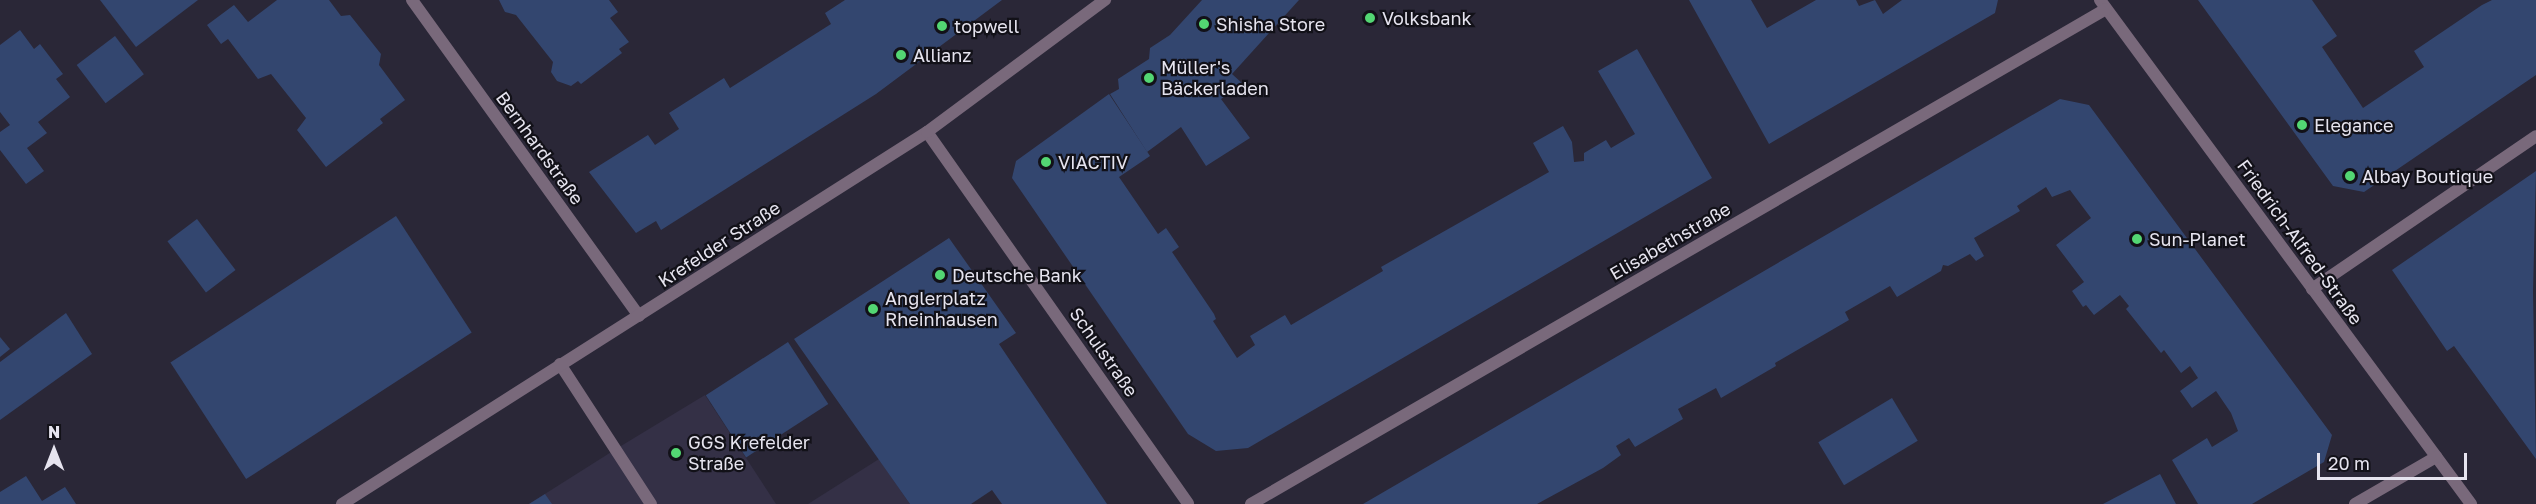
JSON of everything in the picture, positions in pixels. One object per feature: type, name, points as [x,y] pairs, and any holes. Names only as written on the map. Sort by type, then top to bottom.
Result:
[{"type":"street","name":"Bernhardstraße","points":[[412,0],[639,316]]},
{"type":"street","name":"Krefelder Straße","points":[[342,504],[927,132],[1106,0]]},
{"type":"street","name":"Friedrich-Alfred-Straße","points":[[2103,4],[2471,504]]},
{"type":"street","name":"Elisabethstraße","points":[[1251,504],[2103,4]]},
{"type":"street","name":"Schulstraße","points":[[927,132],[1188,504]]},
{"type":"street","points":[[2312,289],[2536,136]]},
{"type":"street","points":[[561,364],[651,504]]},
{"type":"street","points":[[2355,504],[2436,457]]},
{"type":"shaded area","name":"GGS Krefelder Straße","points":[[705,395],[776,504],[529,504],[616,449]]},
{"type":"shaded area","name":"GGS Krefelder Straße","points":[[879,459],[910,504],[808,504]]},
{"type":"building","points":[[100,0],[198,0],[136,47]]},
{"type":"building","points":[[277,0],[329,0],[341,16],[350,15],[381,54],[379,65],[405,100],[380,119],[383,123],[326,167],[297,130],[306,118],[271,74],[258,79],[228,39],[221,44],[207,25],[234,5],[248,22]]},
{"type":"building","points":[[499,0],[609,0],[618,12],[610,18],[629,42],[619,49],[622,53],[581,84],[578,81],[571,86],[557,81],[551,72],[553,62],[516,15],[505,12]]},
{"type":"building","points":[[845,0],[1002,0],[876,94],[661,230],[656,221],[636,233],[589,172],[648,135],[655,145],[679,129],[669,113],[724,78],[730,88],[831,24],[825,13]]},
{"type":"building","points":[[1202,0],[1299,0],[1232,74],[1243,84],[1221,99],[1250,138],[1206,166],[1181,127],[1147,152],[1110,94],[1119,89],[1118,79],[1149,59],[1150,48],[1170,35]]},
{"type":"building","points":[[1689,0],[1751,0],[1767,28],[1816,0],[1856,0],[1859,6],[1875,0],[1883,14],[1902,0],[1998,0],[1995,13],[1769,144]]},
{"type":"building","points":[[2198,0],[2312,0],[2337,36],[2322,47],[2363,108],[2424,67],[2414,51],[2482,5],[2492,0],[2536,0],[2536,75],[2364,192],[2333,186]]},
{"type":"building","points":[[20,30],[34,49],[40,44],[63,74],[56,79],[70,97],[38,122],[47,133],[27,148],[44,171],[26,184],[0,150],[0,132],[10,125],[0,112],[0,45]]},
{"type":"building","points":[[115,36],[144,74],[106,103],[77,65]]},
{"type":"building","points":[[1637,49],[1712,178],[1248,448],[1216,451],[1188,434],[1012,178],[1016,161],[1109,94],[1150,156],[1119,177],[1158,234],[1166,228],[1179,247],[1172,252],[1214,314],[1216,319],[1213,321],[1237,358],[1255,345],[1250,336],[1285,315],[1291,325],[1383,271],[1381,267],[1549,172],[1533,143],[1563,126],[1572,142],[1574,162],[1584,161],[1584,153],[1606,140],[1611,148],[1635,134],[1598,71]]},
{"type":"building","points":[[2060,99],[2089,105],[2332,435],[2324,462],[2252,504],[2198,504],[2172,460],[2207,438],[2212,447],[2238,431],[2231,413],[2216,391],[2192,408],[2180,391],[2198,378],[2190,366],[2181,373],[2164,350],[2161,353],[2126,309],[2129,306],[2120,295],[2094,315],[2086,305],[2083,307],[2072,291],[2084,282],[2056,245],[2091,218],[2070,190],[2052,197],[2046,187],[2017,206],[2020,211],[1974,238],[1984,256],[1976,261],[1970,254],[1948,266],[1943,265],[1941,271],[1897,297],[1890,286],[1845,312],[1849,320],[1775,363],[1776,366],[1721,398],[1716,388],[1678,409],[1683,419],[1635,447],[1629,438],[1616,446],[1621,455],[1603,468],[1537,504],[1363,504]]},
{"type":"building","points":[[2536,171],[2533,292],[2536,459],[2454,346],[2447,351],[2392,270]]},
{"type":"building","points":[[396,216],[472,333],[246,479],[170,363]]},
{"type":"building","points":[[197,219],[236,270],[206,292],[167,241]]},
{"type":"building","points":[[949,238],[1016,333],[999,344],[1107,504],[1002,504],[992,490],[971,504],[910,504],[794,339]]},
{"type":"building","points":[[66,313],[92,354],[0,420],[0,362]]},
{"type":"building","points":[[0,337],[10,349],[0,357]]},
{"type":"building","points":[[788,342],[828,404],[746,457],[706,395]]},
{"type":"building","points":[[1892,398],[1918,441],[1844,485],[1818,442]]},
{"type":"building","points":[[2160,474],[2176,504],[2103,504]]},
{"type":"building","points":[[26,476],[42,501],[65,487],[76,504],[0,504],[0,492]]},
{"type":"building","points":[[545,494],[552,504],[529,504]]},
{"type":"place","name":"Volksbank","points":[[1370,18]]},
{"type":"place","name":"Shisha Store","points":[[1204,24]]},
{"type":"place","name":"topwell","points":[[942,26]]},
{"type":"place","name":"Allianz","points":[[901,55]]},
{"type":"place","name":"Müller's Bäckerladen","points":[[1149,78]]},
{"type":"place","name":"Elegance","points":[[2302,125]]},
{"type":"place","name":"VIACTIV","points":[[1046,162]]},
{"type":"place","name":"Albay Boutique","points":[[2350,176]]},
{"type":"place","name":"Sun-Planet","points":[[2137,239]]},
{"type":"place","name":"Deutsche Bank","points":[[940,275]]},
{"type":"place","name":"Anglerplatz Rheinhausen","points":[[873,309]]},
{"type":"place","name":"GGS Krefelder Straße","points":[[676,453]]}]
